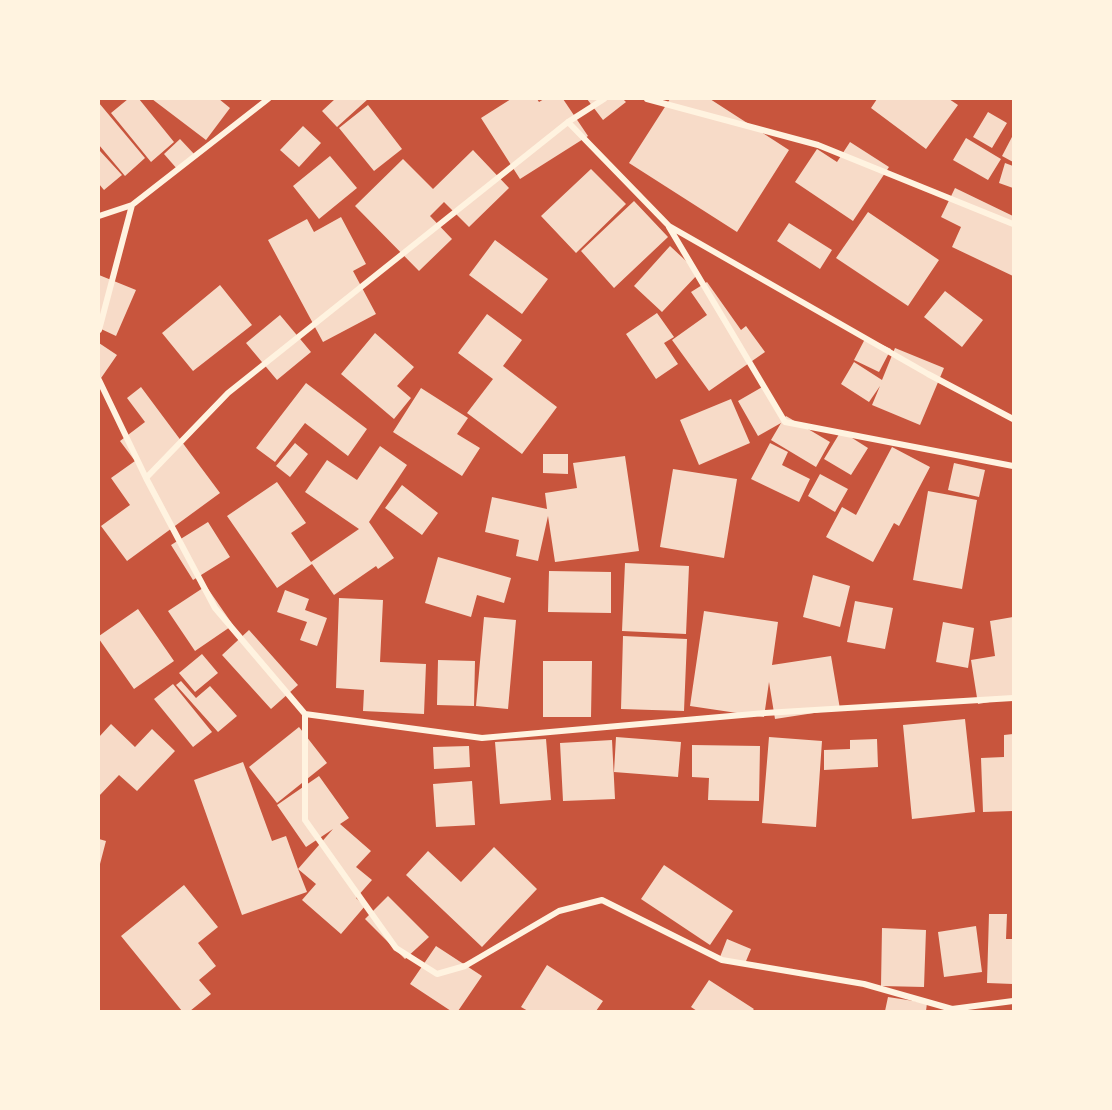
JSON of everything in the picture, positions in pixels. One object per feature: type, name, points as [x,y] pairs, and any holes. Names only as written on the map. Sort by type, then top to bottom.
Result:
[{"type":"street","points":[[99,216],[132,205],[268,99]]},
{"type":"street","points":[[146,478],[228,393],[568,122],[604,99]]},
{"type":"street","points":[[647,99],[818,146],[1013,224]]},
{"type":"street","points":[[568,122],[669,226],[785,422],[1013,466]]},
{"type":"street","points":[[99,330],[132,205]]},
{"type":"street","points":[[669,226],[928,374],[1013,419]]},
{"type":"street","points":[[99,380],[146,478],[214,608],[305,714],[305,820],[396,948],[437,974],[465,966],[559,911],[602,900],[722,960],[864,984],[952,1009],[1013,1001]]},
{"type":"street","points":[[305,714],[482,738],[765,713],[1013,698]]},
{"type":"building","points":[[128,99],[139,99],[174,142],[151,162],[111,113]]},
{"type":"building","points":[[152,99],[219,99],[230,108],[206,140]]},
{"type":"building","points":[[335,99],[368,99],[337,127],[322,111]]},
{"type":"building","points":[[511,99],[537,99],[539,102],[544,99],[563,99],[588,136],[520,179],[481,118]]},
{"type":"building","points":[[587,99],[623,99],[626,102],[603,120]]},
{"type":"building","points":[[670,99],[710,99],[789,150],[737,232],[629,163]]},
{"type":"building","points":[[877,99],[949,99],[958,105],[926,149],[871,108]]},
{"type":"building","points":[[99,103],[145,158],[125,176],[99,145]]},
{"type":"building","points":[[368,105],[402,149],[374,171],[339,128]]},
{"type":"building","points":[[988,112],[1007,123],[992,148],[973,137]]},
{"type":"building","points":[[303,126],[321,143],[299,167],[280,150]]},
{"type":"building","points":[[1013,135],[1013,162],[1002,156]]},
{"type":"building","points":[[966,138],[1001,159],[988,180],[953,160]]},
{"type":"building","points":[[180,139],[195,155],[178,170],[164,154]]},
{"type":"building","points":[[850,142],[889,167],[853,221],[795,182],[817,149],[837,162]]},
{"type":"building","points":[[473,150],[509,188],[469,227],[444,202],[430,216],[452,239],[419,271],[355,206],[403,159],[433,189]]},
{"type":"building","points":[[100,151],[122,175],[104,190],[99,184]]},
{"type":"building","points":[[330,156],[357,188],[319,219],[293,186]]},
{"type":"building","points":[[1005,163],[1013,166],[1013,188],[999,183]]},
{"type":"building","points":[[591,169],[626,204],[576,253],[541,216]]},
{"type":"building","points":[[955,188],[1013,216],[1013,276],[952,247],[961,227],[941,217]]},
{"type":"building","points":[[634,201],[668,237],[614,288],[581,251]]},
{"type":"building","points":[[868,212],[939,260],[908,306],[836,258]]},
{"type":"building","points":[[341,217],[366,264],[353,271],[376,314],[323,342],[268,240],[307,219],[314,232]]},
{"type":"building","points":[[789,223],[832,250],[820,269],[777,241]]},
{"type":"building","points":[[495,240],[548,279],[522,314],[469,275]]},
{"type":"building","points":[[670,246],[699,273],[662,312],[634,286]]},
{"type":"building","points":[[99,275],[136,290],[116,336],[99,328]]},
{"type":"building","points":[[707,282],[741,330],[746,326],[765,352],[709,391],[672,340],[707,315],[691,292]]},
{"type":"building","points":[[220,285],[252,325],[193,371],[162,333]]},
{"type":"building","points":[[945,291],[983,320],[962,347],[924,317]]},
{"type":"building","points":[[657,313],[674,337],[664,343],[678,364],[656,379],[626,334]]},
{"type":"building","points":[[487,314],[522,340],[503,366],[557,407],[522,454],[467,413],[493,379],[458,353]]},
{"type":"building","points":[[280,315],[311,352],[277,380],[246,343]]},
{"type":"building","points":[[375,333],[414,367],[397,386],[411,398],[394,419],[341,374]]},
{"type":"building","points":[[866,337],[891,349],[879,372],[854,360]]},
{"type":"building","points":[[99,343],[117,355],[99,381]]},
{"type":"building","points":[[895,348],[944,368],[920,425],[872,405],[880,386],[869,402],[841,384],[854,362],[882,380]]},
{"type":"building","points":[[306,383],[367,429],[348,456],[305,423],[275,462],[256,448]]},
{"type":"building","points":[[764,386],[783,420],[786,416],[830,442],[816,467],[771,440],[781,423],[758,436],[738,401]]},
{"type":"building","points":[[141,387],[220,493],[127,561],[101,526],[130,505],[111,478],[135,461],[120,441],[145,422],[127,398]]},
{"type":"building","points":[[421,388],[468,418],[457,434],[480,448],[462,476],[393,432]]},
{"type":"building","points":[[731,399],[750,443],[699,465],[680,420]]},
{"type":"building","points":[[841,431],[868,448],[851,475],[824,459]]},
{"type":"building","points":[[295,443],[308,454],[290,477],[276,466]]},
{"type":"building","points":[[770,443],[788,452],[782,465],[810,479],[799,502],[751,479]]},
{"type":"building","points":[[380,446],[407,465],[369,522],[394,558],[378,569],[376,566],[334,595],[312,564],[277,588],[227,516],[277,482],[306,523],[291,533],[311,562],[359,529],[305,492],[327,460],[357,480]]},
{"type":"building","points":[[892,447],[930,467],[899,526],[894,523],[873,562],[826,537],[842,507],[856,515]]},
{"type":"building","points":[[543,454],[568,454],[568,474],[543,473]]},
{"type":"building","points":[[625,456],[639,551],[555,562],[548,516],[538,561],[516,556],[519,540],[485,532],[492,497],[547,509],[545,493],[577,488],[573,463]]},
{"type":"building","points":[[954,463],[985,470],[979,497],[948,490]]},
{"type":"building","points":[[673,469],[737,479],[724,558],[660,547]]},
{"type":"building","points":[[820,474],[848,489],[835,512],[808,496]]},
{"type":"building","points":[[402,485],[438,513],[422,535],[385,508]]},
{"type":"building","points":[[928,491],[977,500],[962,589],[913,580]]},
{"type":"building","points":[[208,522],[230,557],[193,580],[171,545]]},
{"type":"building","points":[[438,557],[511,578],[504,603],[477,595],[471,617],[425,603]]},
{"type":"building","points":[[625,563],[689,566],[686,634],[622,631]]},
{"type":"building","points":[[549,571],[611,572],[611,613],[548,612]]},
{"type":"building","points":[[813,575],[850,586],[840,627],[803,617]]},
{"type":"building","points":[[206,586],[233,625],[195,651],[168,611]]},
{"type":"building","points":[[285,590],[309,599],[305,610],[327,618],[317,646],[300,640],[307,622],[277,612]]},
{"type":"building","points":[[339,598],[383,600],[380,662],[426,664],[424,714],[363,711],[364,690],[336,688]]},
{"type":"building","points":[[855,601],[893,608],[885,649],[847,642]]},
{"type":"building","points":[[138,609],[174,661],[134,689],[99,636]]},
{"type":"building","points":[[704,611],[778,622],[772,665],[831,656],[840,709],[775,719],[769,682],[764,717],[690,706]]},
{"type":"building","points":[[484,617],[516,620],[508,709],[476,706]]},
{"type":"building","points":[[1013,617],[1013,698],[978,704],[971,660],[995,656],[990,621]]},
{"type":"building","points":[[943,622],[974,628],[968,668],[936,662]]},
{"type":"building","points":[[249,630],[298,685],[271,709],[222,655]]},
{"type":"building","points":[[623,636],[687,639],[684,711],[621,709]]},
{"type":"building","points":[[202,654],[218,673],[195,692],[179,673]]},
{"type":"building","points":[[438,660],[475,661],[474,706],[437,705]]},
{"type":"building","points":[[543,661],[592,661],[591,717],[543,717]]},
{"type":"building","points":[[181,681],[196,698],[210,686],[237,716],[218,732],[176,685]]},
{"type":"building","points":[[173,684],[212,732],[193,747],[154,699]]},
{"type":"building","points":[[965,719],[975,812],[912,819],[903,725]]},
{"type":"building","points":[[111,724],[135,747],[152,729],[175,751],[137,791],[119,775],[99,796],[99,737]]},
{"type":"building","points":[[299,727],[327,763],[277,803],[249,767]]},
{"type":"building","points":[[1013,734],[1013,811],[983,812],[981,758],[1004,757],[1004,735]]},
{"type":"building","points":[[616,737],[681,742],[678,777],[614,772]]},
{"type":"building","points":[[769,737],[822,741],[816,827],[762,823]]},
{"type":"building","points":[[546,739],[551,800],[500,804],[495,742]]},
{"type":"building","points":[[877,739],[878,767],[824,770],[824,750],[850,749],[850,740]]},
{"type":"building","points":[[612,740],[615,799],[563,801],[560,743]]},
{"type":"building","points":[[692,745],[760,746],[759,801],[708,800],[709,778],[692,777]]},
{"type":"building","points":[[469,746],[470,767],[434,769],[433,747]]},
{"type":"building","points":[[243,762],[272,841],[286,836],[307,892],[242,915],[194,780]]},
{"type":"building","points":[[319,776],[349,818],[340,824],[371,851],[356,867],[372,880],[356,898],[365,906],[341,934],[302,900],[316,884],[298,869],[333,829],[306,847],[277,805]]},
{"type":"building","points":[[472,781],[475,825],[436,827],[433,784]]},
{"type":"building","points":[[99,839],[106,841],[100,864],[99,864]]},
{"type":"building","points":[[494,847],[537,889],[482,947],[406,875],[428,851],[461,882]]},
{"type":"building","points":[[664,865],[733,911],[710,945],[641,899]]},
{"type":"building","points":[[184,885],[218,927],[198,943],[216,966],[199,980],[211,994],[190,1011],[182,1011],[121,936]]},
{"type":"building","points":[[388,896],[429,937],[405,959],[365,919]]},
{"type":"building","points":[[989,914],[1007,914],[1006,939],[1013,939],[1013,984],[987,983]]},
{"type":"building","points":[[976,926],[982,972],[944,977],[938,932]]},
{"type":"building","points":[[882,928],[926,930],[924,987],[881,986]]},
{"type":"building","points":[[727,939],[751,949],[744,966],[720,957]]},
{"type":"building","points":[[436,946],[482,976],[458,1011],[451,1011],[410,984]]},
{"type":"building","points":[[547,965],[603,1001],[596,1011],[528,1011],[521,1007]]},
{"type":"building","points":[[709,980],[754,1009],[752,1011],[697,1011],[691,1007]]},
{"type":"building","points":[[888,997],[927,1003],[926,1011],[885,1011]]}]
